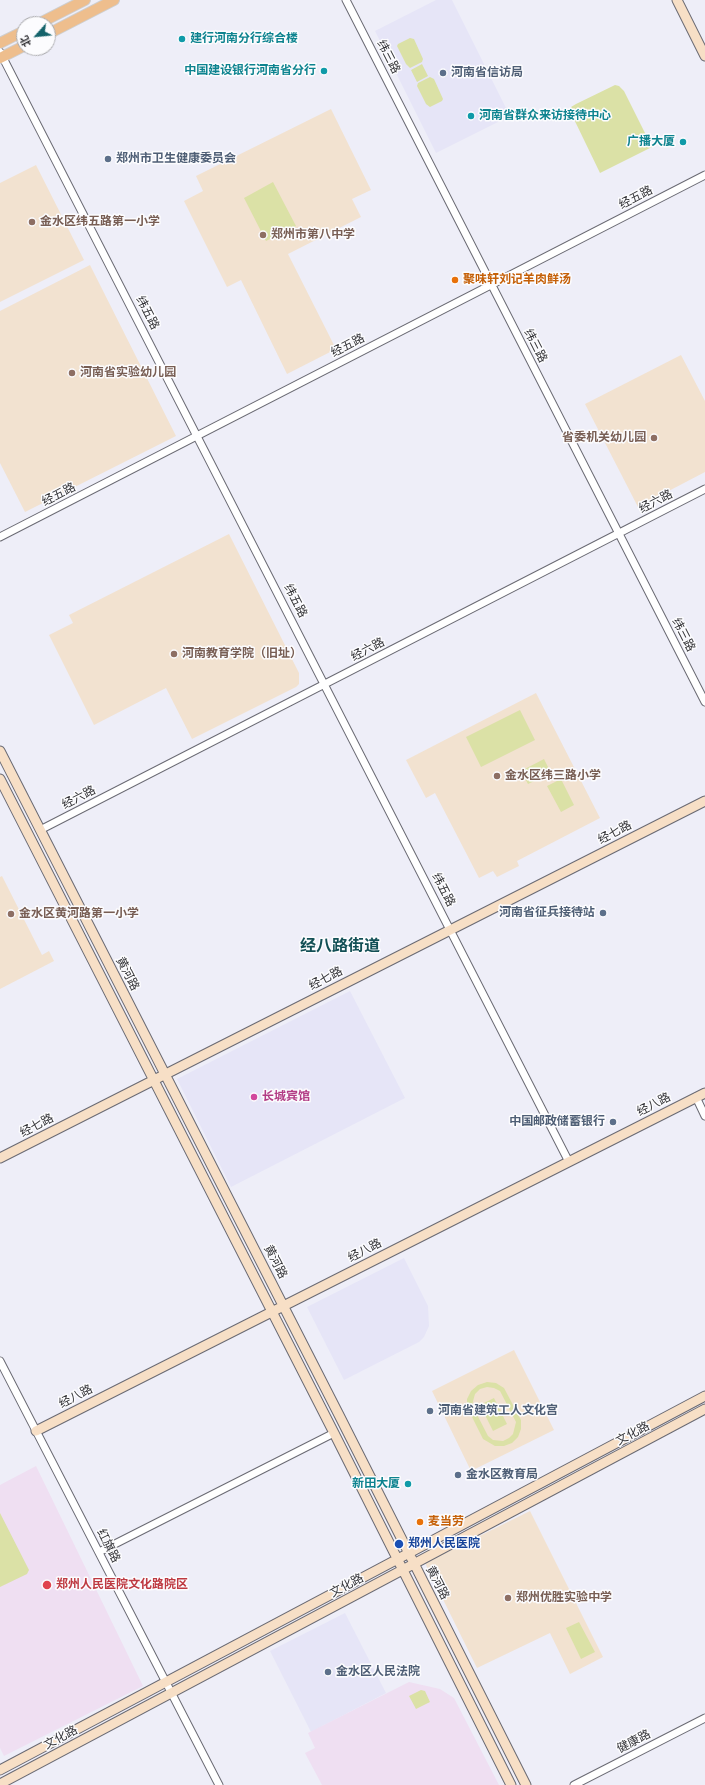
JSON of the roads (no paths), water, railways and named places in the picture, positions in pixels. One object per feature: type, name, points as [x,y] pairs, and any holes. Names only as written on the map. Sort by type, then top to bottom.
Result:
[{"type":"main road","points":[[54,16],[85,0]]},
{"type":"main road","points":[[56,30],[114,0]]},
{"type":"main road","points":[[677,0],[705,56]]},
{"type":"main road","points":[[0,43],[16,35]]},
{"type":"main road","points":[[1,56],[16,49]]},
{"type":"main road","name":"黄河路","points":[[0,751],[284,1306],[526,1785]]},
{"type":"main road","name":"黄河路","points":[[0,779],[512,1785]]},
{"type":"main road","name":"经七路","points":[[0,1158],[705,801]]},
{"type":"main road","name":"经八路","points":[[36,1431],[705,1093]]},
{"type":"main road","name":"文化路","points":[[0,1770],[705,1396]]},
{"type":"main road","name":"文化路","points":[[0,1784],[705,1409]]},
{"type":"street","name":"纬三路","points":[[346,0],[705,702]]},
{"type":"street","name":"纬五路","points":[[1,56],[198,436],[569,1162]]},
{"type":"street","name":"经五路","points":[[0,537],[705,175]]},
{"type":"street","name":"经六路","points":[[40,830],[705,489]]},
{"type":"street","points":[[696,1098],[705,1116]]},
{"type":"street","name":"红旗路","points":[[0,1361],[219,1785]]},
{"type":"street","points":[[99,1552],[334,1433]]},
{"type":"street","name":"健康路","points":[[574,1785],[705,1718]]},
{"type":"place","name":"建行河南分行综合楼","points":[[182,39]]},
{"type":"place","name":"中国建设银行河南省分行","points":[[324,71]]},
{"type":"place","name":"河南省信访局","points":[[443,73]]},
{"type":"place","name":"河南省群众来访接待中心","points":[[471,116]]},
{"type":"place","name":"广播大厦","points":[[683,142]]},
{"type":"place","name":"郑州市卫生健康委员会","points":[[108,159]]},
{"type":"place","name":"金水区纬五路第一小学","points":[[32,222]]},
{"type":"place","name":"郑州市第八中学","points":[[263,235]]},
{"type":"place","name":"聚味轩刘记羊肉鲜汤","points":[[455,280]]},
{"type":"place","name":"河南省实验幼儿园","points":[[72,373]]},
{"type":"place","name":"省委机关幼儿园","points":[[654,438]]},
{"type":"place","name":"河南教育学院（旧址）","points":[[174,654]]},
{"type":"place","name":"金水区纬三路小学","points":[[497,776]]},
{"type":"place","name":"河南省征兵接待站","points":[[603,913]]},
{"type":"place","name":"金水区黄河路第一小学","points":[[11,914]]},
{"type":"place","name":"长城宾馆","points":[[254,1097]]},
{"type":"place","name":"中国邮政储蓄银行","points":[[613,1122]]},
{"type":"place","name":"河南省建筑工人文化宫","points":[[430,1411]]},
{"type":"place","name":"金水区教育局","points":[[458,1475]]},
{"type":"place","name":"新田大厦","points":[[408,1484]]},
{"type":"place","name":"麦当劳","points":[[420,1522]]},
{"type":"place","name":"郑州人民医院","points":[[399,1544]]},
{"type":"place","name":"郑州人民医院文化路院区","points":[[47,1585]]},
{"type":"place","name":"郑州优胜实验中学","points":[[508,1598]]},
{"type":"place","name":"金水区人民法院","points":[[328,1672]]},
{"type":"district","name":"经八路街道","points":[[340,947]]}]
